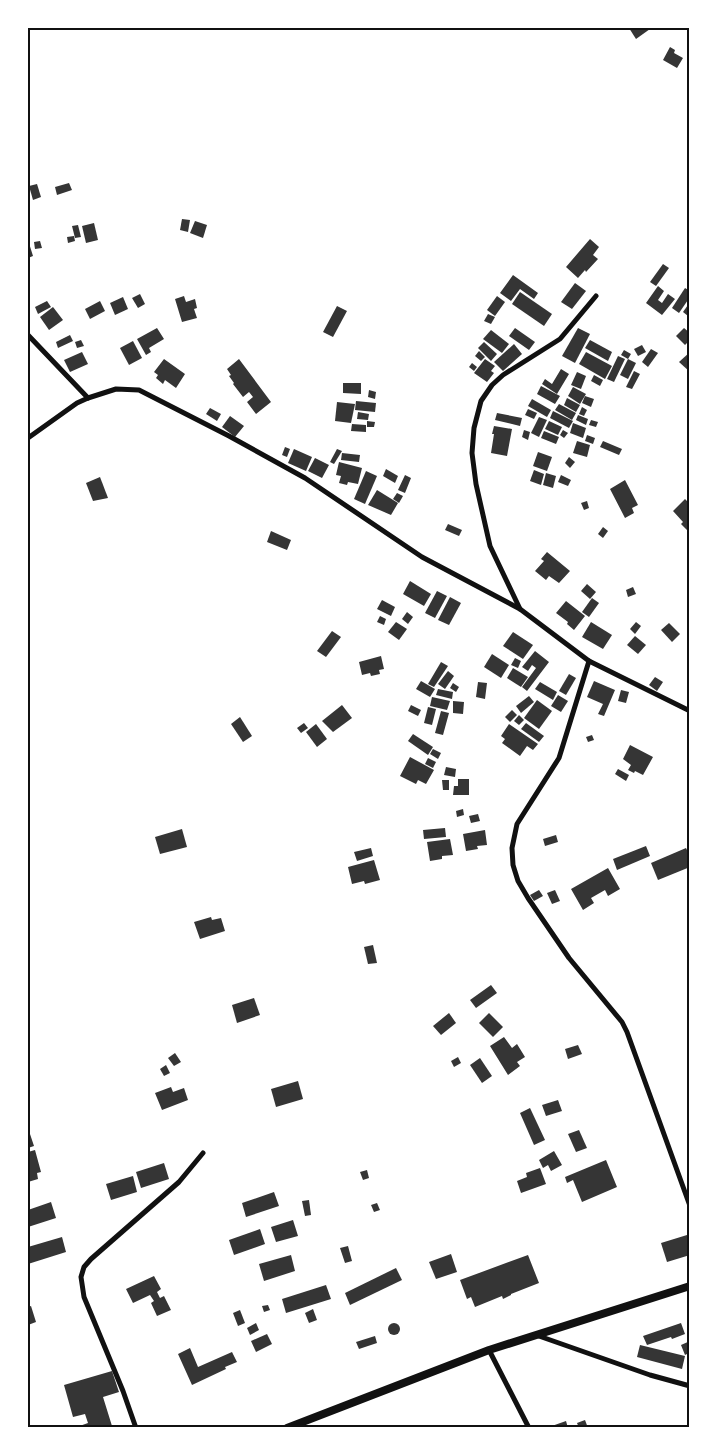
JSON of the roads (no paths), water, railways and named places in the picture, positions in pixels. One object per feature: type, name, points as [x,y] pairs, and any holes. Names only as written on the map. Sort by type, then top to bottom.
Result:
[{"type":"street","points":[[520,609],[490,546],[476,484],[472,453],[474,428],[481,401],[492,385],[503,375],[560,339],[596,296]]},
{"type":"street","points":[[28,335],[88,398]]},
{"type":"street","points":[[28,438],[77,403],[88,398],[116,389],[139,390],[229,436],[305,478],[422,556],[520,609],[589,661],[690,711]]},
{"type":"street","points":[[589,661],[559,758],[517,824],[512,848],[513,865],[518,881],[528,898],[569,958],[622,1022],[690,1206]]},
{"type":"street","points":[[136,1428],[84,1297],[80,1277],[84,1267],[91,1259],[179,1182],[203,1153]]},
{"type":"street","points":[[286,1428],[489,1350],[690,1286]]},
{"type":"street","points":[[536,1334],[650,1375],[690,1386]]},
{"type":"street","points":[[489,1350],[529,1428]]}]
